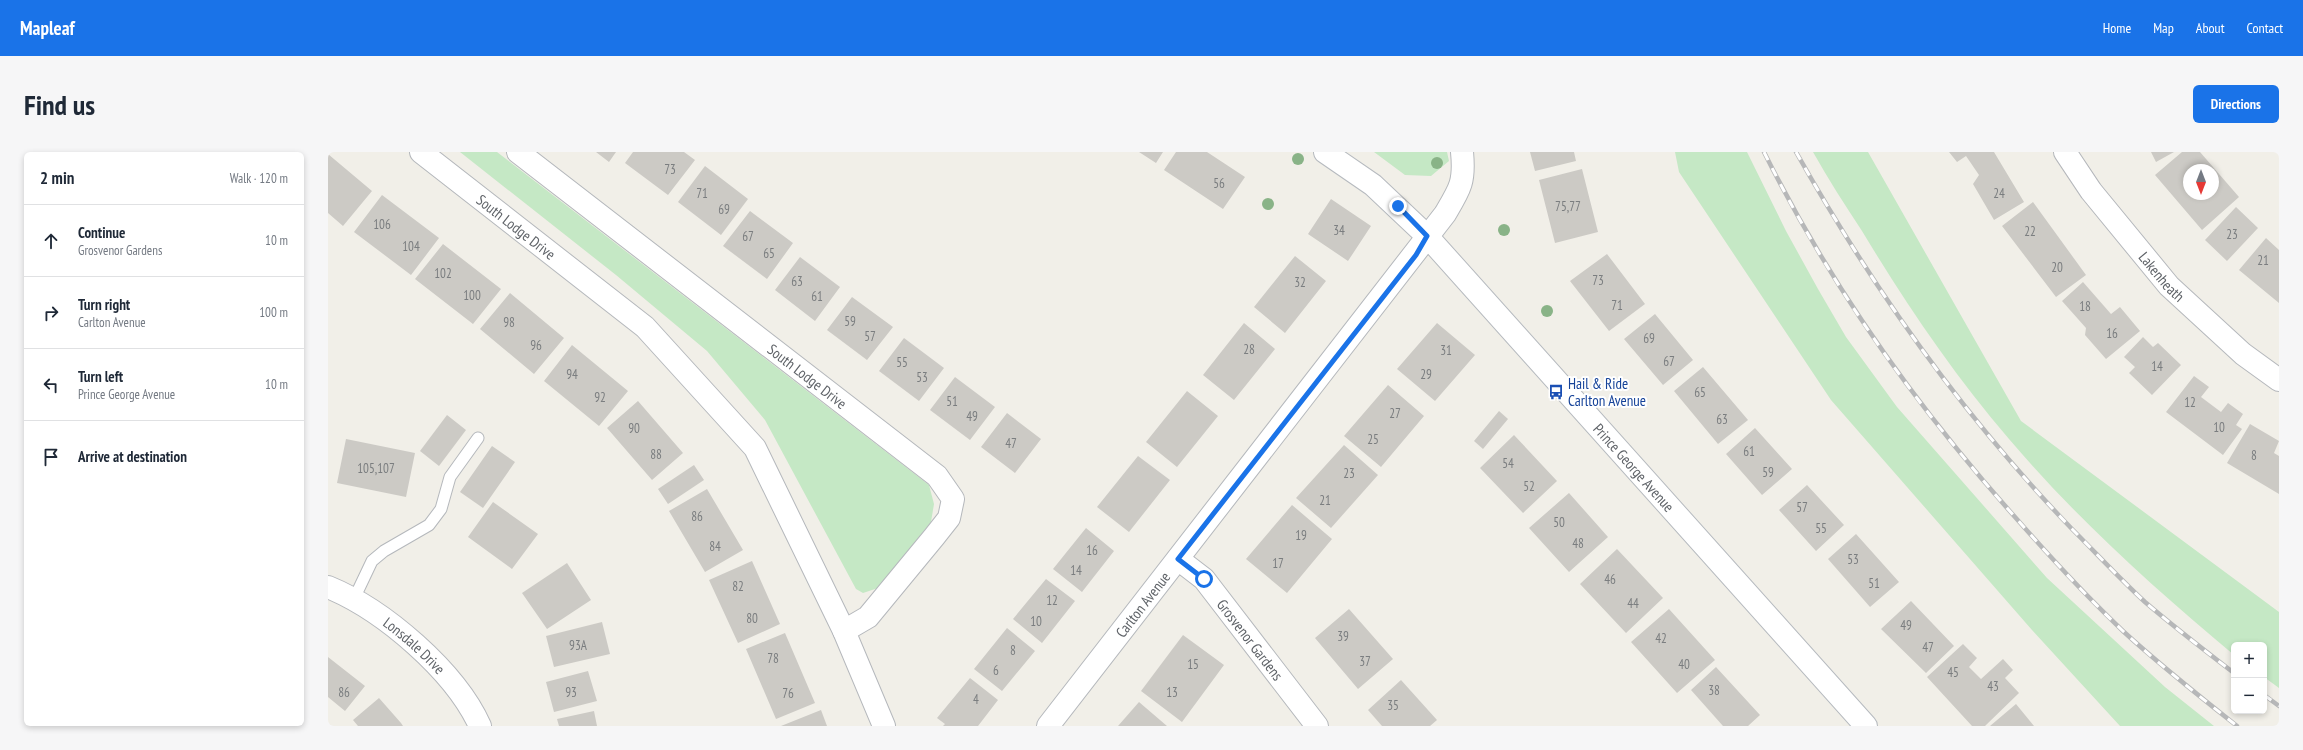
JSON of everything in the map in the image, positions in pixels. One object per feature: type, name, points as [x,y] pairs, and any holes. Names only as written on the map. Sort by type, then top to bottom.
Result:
[{"type":"street","name":"South Lodge Drive","points":[[421,152],[645,327],[754,448],[844,630],[884,726]]},
{"type":"street","name":"South Lodge Drive","points":[[518,152],[937,476],[953,499],[949,518],[868,617],[844,630]]},
{"type":"street","name":"Prince George Avenue","points":[[1325,152],[1373,185],[1427,236],[1866,726]]},
{"type":"street","name":"Carlton Avenue","points":[[1048,726],[1416,255],[1427,236],[1445,214],[1462,187],[1464,165],[1462,152]]},
{"type":"street","name":"Lakenheath","points":[[2065,152],[2091,191],[2168,286],[2243,354],[2279,380]]},
{"type":"street","name":"Grosvenor Gardens","points":[[1178,559],[1204,579],[1317,726]]},
{"type":"street","name":"Lonsdale Drive","points":[[328,587],[384,619],[425,653],[472,708],[480,726]]},
{"type":"lane","points":[[353,600],[372,561],[384,551],[429,525],[440,509],[450,477],[478,438]]},
{"type":"green space","points":[[460,152],[497,152],[929,485],[934,504],[931,522],[878,588],[863,593],[856,589],[765,420],[707,351],[616,275]]},
{"type":"green space","points":[[1374,152],[1447,152],[1449,161],[1431,176],[1405,175]]},
{"type":"green space","points":[[1675,152],[1747,152],[1786,231],[1846,337],[1897,407],[2047,578],[2165,687],[2214,726],[2120,726],[2032,630],[1831,400],[1679,172]]},
{"type":"green space","points":[[1813,152],[1868,152],[2021,421],[2279,612],[2279,688],[2267,679],[2267,642],[2231,642],[2231,652],[2117,552],[2035,469],[1969,390],[1931,338]]},
{"type":"building","points":[[596,152],[616,152],[609,162]]},
{"type":"building","points":[[633,152],[684,152],[695,160],[668,195],[625,163]]},
{"type":"building","points":[[1139,152],[1163,152],[1156,163]]},
{"type":"building","points":[[1176,152],[1207,152],[1245,177],[1223,209],[1164,170]]},
{"type":"building","points":[[1530,152],[1574,152],[1576,161],[1535,171]]},
{"type":"building","points":[[1949,152],[1994,152],[2024,202],[1994,220],[1973,184],[1979,175],[1966,156],[1957,162]]},
{"type":"building","points":[[2151,152],[2174,152],[2156,162]]},
{"type":"building","points":[[2182,152],[2200,152],[2210,164],[2183,164],[2183,200],[2219,200],[2219,174],[2239,197],[2202,230],[2155,175]]},
{"type":"building","points":[[328,154],[372,191],[343,226],[328,213]]},
{"type":"building","points":[[705,166],[748,199],[721,235],[678,202]]},
{"type":"building","points":[[1582,169],[1598,232],[1555,243],[1539,180]]},
{"type":"building","points":[[382,195],[439,238],[411,275],[354,232]]},
{"type":"building","points":[[1331,199],[1371,226],[1348,261],[1308,234]]},
{"type":"building","points":[[2033,202],[2086,275],[2056,297],[2002,226]]},
{"type":"building","points":[[2236,207],[2258,228],[2227,261],[2205,240]]},
{"type":"building","points":[[750,211],[793,243],[767,279],[723,246]]},
{"type":"building","points":[[2266,238],[2279,250],[2279,303],[2239,270]]},
{"type":"building","points":[[443,244],[501,289],[473,324],[415,279]]},
{"type":"building","points":[[1607,254],[1645,304],[1609,331],[1570,281]]},
{"type":"building","points":[[1295,256],[1326,281],[1285,333],[1254,307]]},
{"type":"building","points":[[800,257],[840,287],[815,321],[775,290]]},
{"type":"building","points":[[2083,282],[2111,314],[2120,307],[2140,331],[2106,359],[2085,335],[2086,328],[2062,301]]},
{"type":"building","points":[[510,293],[564,338],[534,374],[480,329]]},
{"type":"building","points":[[852,297],[893,327],[867,360],[827,330]]},
{"type":"building","points":[[1655,314],[1693,360],[1663,385],[1624,339]]},
{"type":"building","points":[[1244,323],[1275,349],[1234,400],[1203,375]]},
{"type":"building","points":[[1437,323],[1475,355],[1435,401],[1397,369]]},
{"type":"building","points":[[2143,337],[2153,347],[2158,343],[2181,365],[2152,395],[2129,373],[2135,367],[2124,357]]},
{"type":"building","points":[[904,338],[944,368],[919,401],[879,371]]},
{"type":"building","points":[[572,345],[628,391],[599,426],[544,381]]},
{"type":"building","points":[[1703,367],[1748,420],[1718,444],[1674,391]]},
{"type":"building","points":[[2194,376],[2209,387],[2201,397],[2221,412],[2228,403],[2243,414],[2236,425],[2242,429],[2223,455],[2166,412]]},
{"type":"building","points":[[955,377],[995,407],[970,440],[930,410]]},
{"type":"building","points":[[1388,385],[1424,416],[1381,467],[1344,436]]},
{"type":"building","points":[[1187,391],[1218,416],[1177,467],[1146,442]]},
{"type":"building","points":[[638,401],[683,453],[652,480],[607,428]]},
{"type":"building","points":[[1499,411],[1508,419],[1483,449],[1474,441]]},
{"type":"building","points":[[1007,413],[1041,439],[1015,473],[981,447]]},
{"type":"building","points":[[447,415],[466,430],[439,466],[420,451]]},
{"type":"building","points":[[2250,424],[2279,441],[2274,453],[2279,456],[2279,494],[2227,463]]},
{"type":"building","points":[[1755,428],[1792,469],[1762,495],[1726,454]]},
{"type":"building","points":[[1514,435],[1557,481],[1523,513],[1480,468]]},
{"type":"building","points":[[346,439],[415,453],[406,497],[337,483]]},
{"type":"building","points":[[1344,445],[1378,475],[1331,528],[1296,498]]},
{"type":"building","points":[[492,446],[515,462],[483,508],[460,492]]},
{"type":"building","points":[[1138,456],[1170,480],[1129,532],[1097,507]]},
{"type":"building","points":[[694,465],[704,480],[668,504],[658,489]]},
{"type":"building","points":[[1807,485],[1844,525],[1816,551],[1779,510]]},
{"type":"building","points":[[707,489],[743,550],[705,572],[669,511]]},
{"type":"building","points":[[1569,493],[1608,537],[1569,572],[1529,528]]},
{"type":"building","points":[[493,502],[538,534],[512,569],[468,537]]},
{"type":"building","points":[[1292,505],[1332,539],[1287,593],[1246,559]]},
{"type":"building","points":[[1086,528],[1114,551],[1082,592],[1053,569]]},
{"type":"building","points":[[1856,534],[1899,582],[1870,607],[1828,559]]},
{"type":"building","points":[[1617,549],[1663,598],[1626,633],[1580,584]]},
{"type":"building","points":[[752,561],[780,624],[738,643],[709,580]]},
{"type":"building","points":[[567,563],[591,600],[547,629],[522,593]]},
{"type":"building","points":[[1046,579],[1075,601],[1042,643],[1013,619]]},
{"type":"building","points":[[1911,601],[1954,646],[1926,673],[1881,629]]},
{"type":"building","points":[[1349,609],[1393,659],[1358,689],[1315,638]]},
{"type":"building","points":[[1669,609],[1715,660],[1677,693],[1631,642]]},
{"type":"building","points":[[602,622],[610,654],[554,667],[546,636]]},
{"type":"building","points":[[1007,628],[1035,651],[1002,691],[974,669]]},
{"type":"building","points":[[785,633],[815,703],[776,719],[746,649]]},
{"type":"building","points":[[1183,635],[1224,665],[1182,722],[1141,691]]},
{"type":"building","points":[[1963,644],[1977,658],[1969,667],[1981,679],[2003,659],[2013,670],[2005,678],[2019,693],[1985,726],[1972,726],[1927,677]]},
{"type":"building","points":[[328,657],[365,686],[345,711],[328,697]]},
{"type":"building","points":[[1716,667],[1760,715],[1748,726],[1723,726],[1691,690]]},
{"type":"building","points":[[588,671],[597,701],[554,712],[546,682]]},
{"type":"building","points":[[970,678],[998,700],[978,726],[943,726],[945,724],[937,718]]},
{"type":"building","points":[[1401,680],[1437,720],[1430,726],[1382,726],[1368,710]]},
{"type":"building","points":[[379,698],[403,726],[358,726],[353,720]]},
{"type":"building","points":[[1139,702],[1167,726],[1118,726]]},
{"type":"building","points":[[2016,704],[2034,726],[1990,726]]},
{"type":"building","points":[[821,710],[827,726],[781,726]]},
{"type":"building","points":[[594,711],[597,726],[559,726],[557,719]]},
{"type":"railway","points":[[1764,152],[1817,250],[1846,297],[1909,388],[1978,475],[2028,532],[2082,590],[2124,632],[2194,692],[2237,726]]},
{"type":"railway","points":[[1796,152],[1825,203],[1888,302],[1922,350],[1994,442],[2032,486],[2117,575],[2145,602],[2231,671]]},
{"type":"railway","points":[[2267,697],[2279,706]]},
{"type":"place","name":"Hail & Ride Carlton Avenue","points":[[1556,392]]},
{"type":"route","points":[[1204,579],[1178,559],[1416,255],[1427,236],[1398,206]]}]
